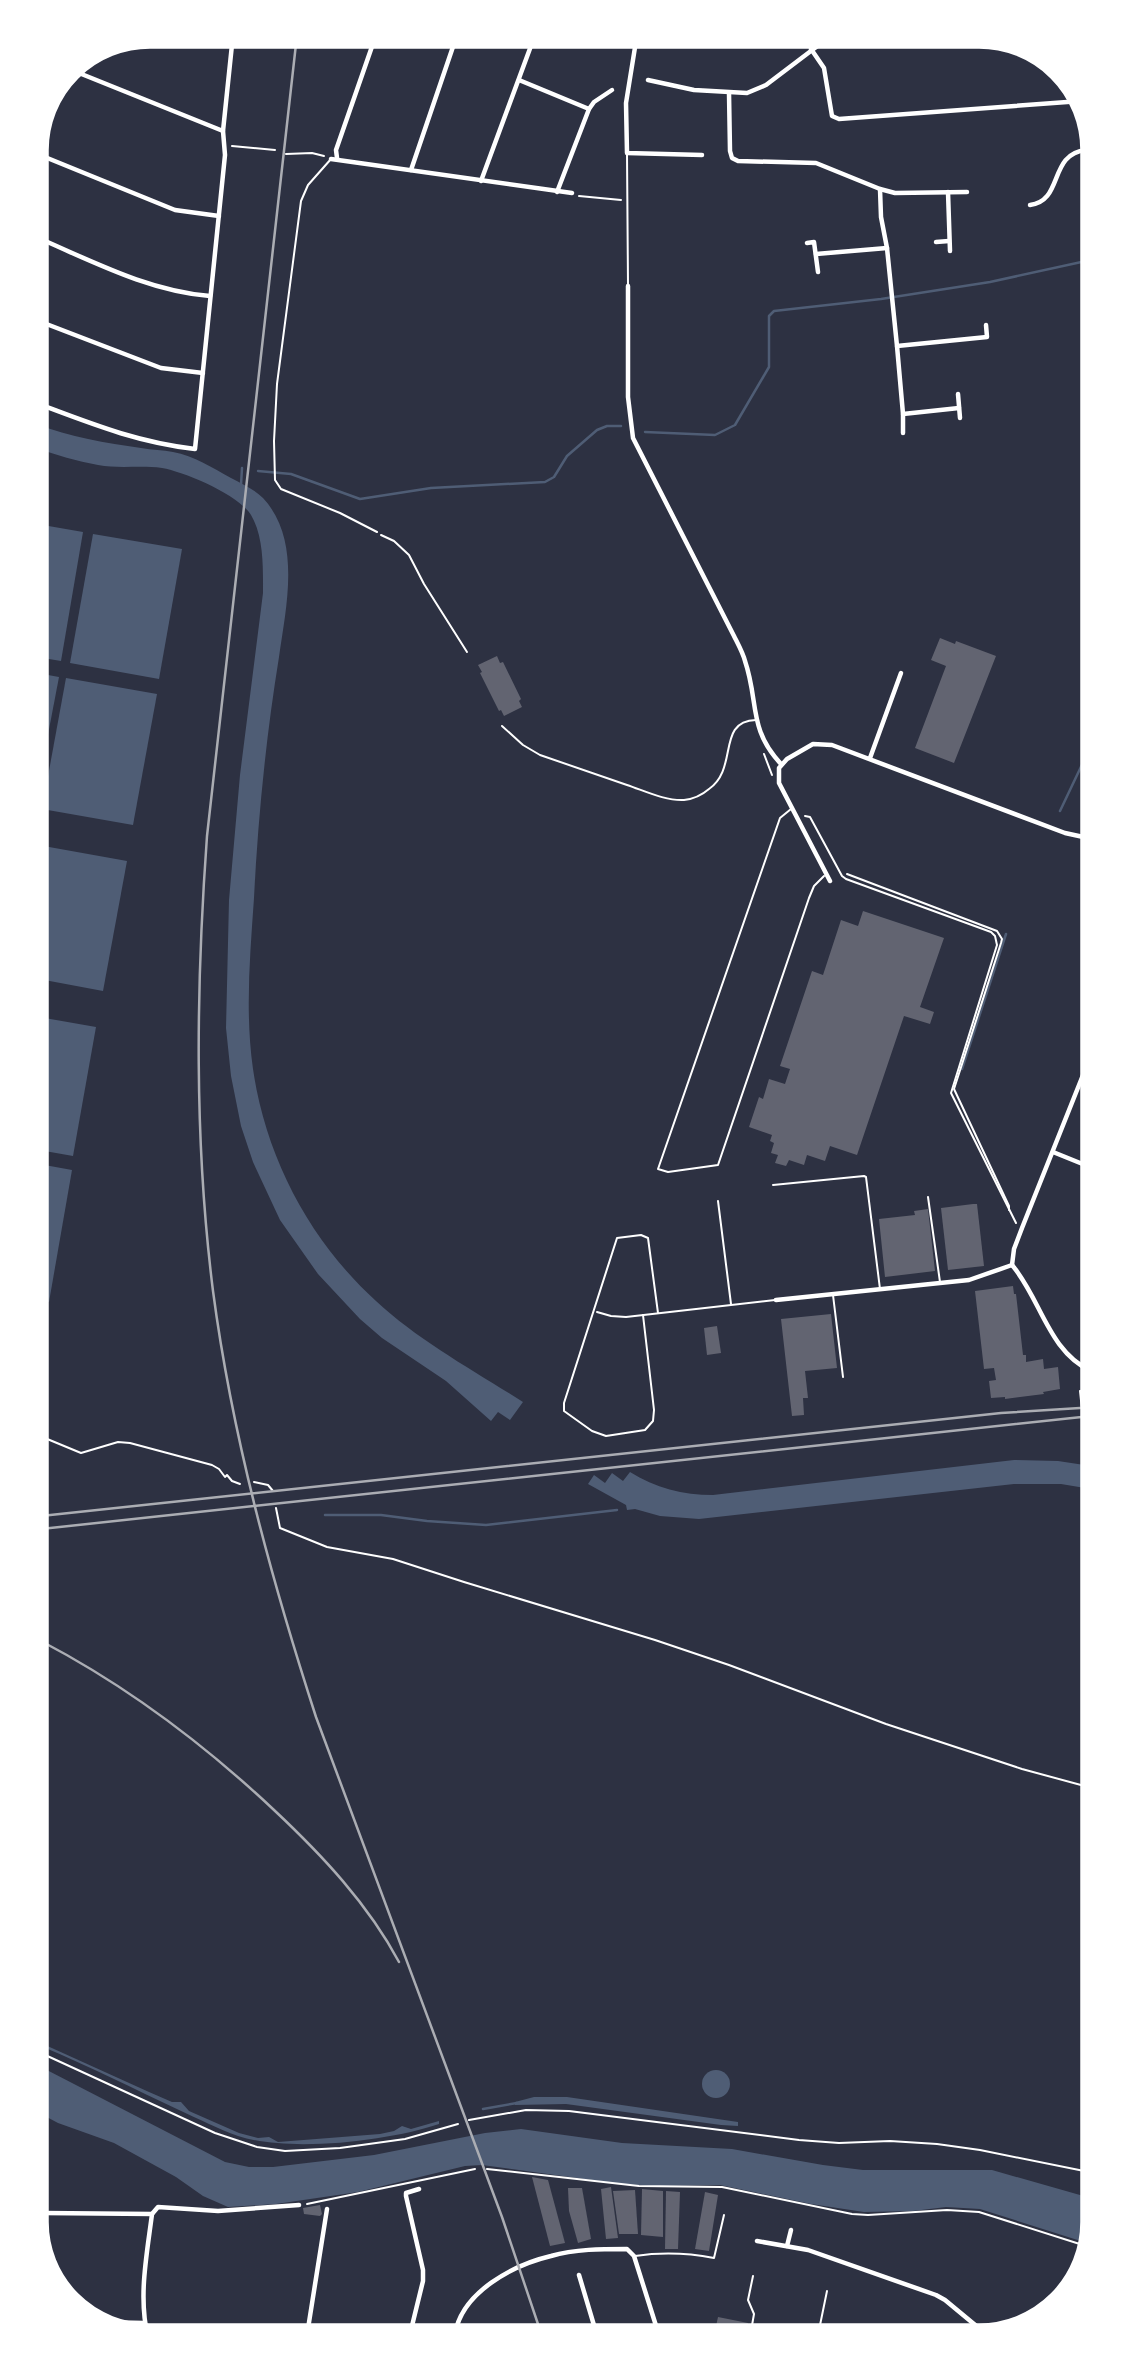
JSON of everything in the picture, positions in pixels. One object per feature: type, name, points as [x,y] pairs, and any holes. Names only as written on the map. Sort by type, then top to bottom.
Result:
[{"type":"street","points":[[47,407],[132,439],[195,449],[219,216],[225,148],[223,131],[232,47]]},
{"type":"street","points":[[372,47],[334,158],[572,194]]},
{"type":"street","points":[[411,170],[453,47]]},
{"type":"street","points":[[481,181],[531,47]]},
{"type":"street","points":[[635,47],[626,103],[627,153],[702,155]]},
{"type":"street","points":[[648,80],[694,90],[747,93],[757,90],[811,49],[824,68],[835,119],[1070,103]]},
{"type":"street","points":[[82,74],[223,131]]},
{"type":"street","points":[[519,80],[589,109]]},
{"type":"street","points":[[557,192],[589,109],[594,102],[612,90]]},
{"type":"street","points":[[729,93],[732,158],[738,161],[816,163],[880,189],[895,192],[967,192]]},
{"type":"street","points":[[1030,205],[1040,203],[1048,196],[1061,165],[1068,156],[1082,150]]},
{"type":"street","points":[[47,158],[176,210],[219,216]]},
{"type":"street","points":[[880,189],[897,346],[903,433]]},
{"type":"street","points":[[947,192],[950,251]]},
{"type":"street","points":[[936,242],[949,241]]},
{"type":"street","points":[[47,242],[156,287],[185,294],[210,296]]},
{"type":"street","points":[[807,243],[814,242],[818,272]]},
{"type":"street","points":[[816,254],[887,248]]},
{"type":"street","points":[[628,286],[628,397],[633,438],[741,650],[756,720],[768,748],[781,764]]},
{"type":"street","points":[[47,324],[161,368],[203,373]]},
{"type":"street","points":[[897,346],[987,337],[986,325]]},
{"type":"street","points":[[958,394],[960,418]]},
{"type":"street","points":[[903,414],[959,408]]},
{"type":"street","points":[[870,758],[901,673]]},
{"type":"street","points":[[830,881],[779,783],[781,764],[800,751],[820,743],[870,758],[1082,836]]},
{"type":"street","points":[[1082,1078],[1014,1249],[1012,1265],[1021,1276],[1062,1350],[1082,1367]]},
{"type":"street","points":[[1053,1152],[1082,1164]]},
{"type":"street","points":[[776,1300],[969,1280],[1012,1265]]},
{"type":"street","points":[[412,2325],[423,2281],[406,2193],[419,2189]]},
{"type":"street","points":[[130,2323],[144,2323],[144,2286],[152,2214],[158,2207],[218,2211],[299,2205]]},
{"type":"street","points":[[309,2325],[327,2209]]},
{"type":"street","points":[[47,2213],[152,2214]]},
{"type":"street","points":[[787,2246],[790,2230]]},
{"type":"street","points":[[757,2241],[836,2259],[936,2295],[975,2325]]},
{"type":"street","points":[[458,2325],[470,2301],[501,2277],[550,2256],[626,2249],[634,2256],[656,2325]]},
{"type":"street","points":[[579,2275],[594,2325]]},
{"type":"lane","points":[[627,153],[628,286]]},
{"type":"lane","points":[[334,158],[308,185],[301,201],[277,384],[274,475],[281,489],[340,513],[377,532]]},
{"type":"lane","points":[[502,726],[523,745],[540,755],[662,797],[685,800],[703,794],[720,779],[725,771],[733,731],[742,723],[756,720]]},
{"type":"lane","points":[[791,809],[780,818],[658,1169],[668,1172],[718,1165],[809,898],[814,886],[825,875]]},
{"type":"lane","points":[[773,1185],[866,1177],[880,1290]]},
{"type":"lane","points":[[929,1197],[940,1283]]},
{"type":"lane","points":[[718,1200],[731,1305]]},
{"type":"lane","points":[[643,1315],[653,1421],[645,1430],[606,1436],[592,1431],[564,1410],[564,1403],[617,1238],[641,1235],[648,1238],[658,1313]]},
{"type":"lane","points":[[833,1294],[843,1377]]},
{"type":"lane","points":[[595,1311],[611,1316],[643,1315],[776,1300]]},
{"type":"lane","points":[[634,2256],[690,2253],[714,2258],[724,2215]]},
{"type":"lane","points":[[752,2325],[754,2314],[748,2300],[753,2276]]},
{"type":"lane","points":[[820,2325],[827,2291]]},
{"type":"path","points":[[225,148],[232,146],[275,150]]},
{"type":"path","points":[[286,154],[312,153],[334,158]]},
{"type":"path","points":[[572,194],[596,199],[615,199]]},
{"type":"path","points":[[377,532],[403,547],[409,555],[467,652]]},
{"type":"path","points":[[763,751],[773,777]]},
{"type":"path","points":[[801,819],[810,817],[842,876],[995,936],[998,946],[951,1093],[1017,1226]]},
{"type":"path","points":[[847,874],[997,931],[1000,936],[1001,943],[954,1089],[1009,1211]]},
{"type":"path","points":[[1082,1391],[1082,1410]]},
{"type":"path","points":[[47,1439],[80,1453],[118,1443],[131,1443],[212,1465],[225,1477],[228,1475],[232,1481],[240,1484]]},
{"type":"path","points":[[254,1482],[268,1485],[273,1491]]},
{"type":"path","points":[[275,1508],[280,1528],[327,1547],[393,1559],[655,1640],[886,1724],[1022,1769],[1082,1785]]},
{"type":"path","points":[[47,2056],[229,2139],[264,2148],[300,2151],[340,2148],[405,2138],[458,2124]]},
{"type":"path","points":[[469,2120],[526,2109],[569,2111],[799,2140],[937,2144],[1082,2171]]},
{"type":"path","points":[[299,2205],[475,2169]]},
{"type":"path","points":[[487,2169],[639,2186],[722,2187],[852,2214],[947,2210],[979,2212],[1079,2244]]},
{"type":"water","points":[[47,428],[88,439],[188,456],[256,492],[275,515],[283,534],[288,574],[285,617],[263,778],[250,962],[251,1048],[259,1102],[280,1166],[312,1225],[331,1252],[352,1277],[393,1316],[523,1402],[510,1420],[498,1412],[491,1421],[446,1381],[382,1338],[360,1319],[318,1274],[280,1220],[253,1162],[241,1126],[231,1076],[226,1028],[229,900],[240,775],[263,593],[262,553],[251,515],[245,507],[224,492],[184,474],[162,468],[114,467],[47,452]]},
{"type":"water","points":[[47,526],[83,532],[61,661],[47,659]]},
{"type":"water","points":[[93,534],[182,549],[159,679],[70,663]]},
{"type":"water","points":[[47,675],[59,677],[47,740]]},
{"type":"water","points":[[66,678],[157,694],[133,825],[47,810],[47,782]]},
{"type":"water","points":[[47,847],[127,861],[103,991],[47,980]]},
{"type":"water","points":[[47,1018],[96,1027],[73,1156],[47,1151]]},
{"type":"water","points":[[47,1165],[72,1170],[47,1302]]},
{"type":"water","points":[[1014,1460],[1082,1465],[1082,1488],[1061,1484],[1014,1484],[699,1519],[627,1510],[626,1505],[588,1484],[594,1475],[605,1483],[612,1473],[623,1481],[630,1472],[670,1490],[713,1495]]},
{"type":"water","points":[[47,2046],[172,2102],[181,2102],[189,2111],[239,2133],[258,2138],[269,2137],[278,2142],[380,2134],[402,2126],[411,2129],[439,2121],[439,2124],[394,2135],[339,2143],[284,2144],[259,2141],[216,2127],[47,2049]]},
{"type":"water","points":[[47,2070],[225,2162],[249,2167],[273,2167],[374,2155],[485,2133],[521,2129],[622,2143],[732,2149],[863,2170],[992,2170],[1082,2196],[1081,2235],[1080,2241],[980,2209],[946,2207],[864,2212],[720,2185],[649,2186],[613,2183],[482,2165],[465,2166],[358,2192],[276,2204],[228,2207],[203,2196],[176,2177],[114,2143],[47,2117]]},
{"type":"water","points":[[716,2070],[726,2074],[730,2084],[726,2094],[716,2098],[706,2094],[702,2084],[706,2074]]},
{"type":"water","points":[[534,2097],[567,2097],[738,2122],[738,2126],[566,2104],[515,2105],[515,2102]]},
{"type":"building","points":[[940,638],[996,656],[954,763],[915,748],[946,666],[931,660]]},
{"type":"building","points":[[497,656],[500,663],[503,662],[521,699],[519,701],[522,707],[504,716],[501,710],[499,711],[478,665]]},
{"type":"building","points":[[863,911],[944,938],[920,1007],[934,1012],[930,1024],[904,1016],[857,1155],[830,1146],[825,1161],[807,1155],[804,1165],[789,1160],[786,1166],[775,1163],[778,1155],[771,1153],[774,1143],[770,1141],[772,1135],[749,1127],[759,1097],[763,1099],[769,1079],[785,1084],[790,1069],[780,1066],[812,971],[823,975],[841,920],[858,926]]},
{"type":"building","points":[[977,1204],[984,1266],[948,1270],[941,1208]]},
{"type":"building","points":[[928,1209],[935,1271],[885,1277],[879,1219],[915,1215],[914,1211]]},
{"type":"building","points":[[1013,1286],[1026,1362],[1043,1359],[1044,1369],[1058,1367],[1060,1389],[1043,1392],[1044,1394],[991,1398],[989,1381],[996,1380],[994,1368],[984,1369],[975,1291]]},
{"type":"building","points":[[831,1314],[837,1368],[805,1371],[808,1398],[803,1398],[804,1415],[792,1416],[781,1319]]},
{"type":"building","points":[[717,1326],[721,1353],[707,1355],[704,1328]]},
{"type":"building","points":[[532,2177],[548,2180],[565,2243],[550,2246]]},
{"type":"building","points":[[611,2187],[618,2238],[606,2239],[601,2189]]},
{"type":"building","points":[[568,2188],[582,2188],[591,2239],[578,2243],[569,2211]]},
{"type":"building","points":[[642,2189],[663,2191],[663,2237],[641,2235]]},
{"type":"building","points":[[635,2190],[638,2234],[619,2234],[613,2191]]},
{"type":"building","points":[[666,2191],[680,2192],[678,2249],[665,2249]]},
{"type":"building","points":[[705,2192],[718,2195],[709,2251],[695,2249]]},
{"type":"building","points":[[320,2205],[320,2216],[304,2214],[303,2208]]},
{"type":"building","points":[[718,2317],[748,2323],[748,2325],[716,2325]]},
{"type":"waterway","points":[[645,432],[715,435],[735,425],[769,367],[769,316],[774,311],[881,299],[990,282],[1082,262]]},
{"type":"waterway","points":[[258,471],[291,474],[360,499],[431,488],[545,482],[554,477],[567,456],[597,430],[607,426],[621,426]]},
{"type":"waterway","points":[[241,485],[242,468]]},
{"type":"waterway","points":[[1060,811],[1082,765]]},
{"type":"waterway","points":[[962,1069],[1006,934]]},
{"type":"waterway","points":[[325,1515],[381,1515],[486,1525],[617,1510]]},
{"type":"waterway","points":[[483,2109],[517,2103]]},
{"type":"railway","points":[[296,47],[207,836],[199,1064],[202,1178],[213,1291],[242,1452],[299,1665],[502,2217],[538,2325]]},
{"type":"railway","points":[[47,1515],[1001,1413],[1080,1408]]},
{"type":"railway","points":[[47,1528],[1082,1417]]},
{"type":"railway","points":[[47,1644],[104,1677],[164,1718],[220,1762],[274,1810],[343,1881],[373,1920],[399,1962]]}]
